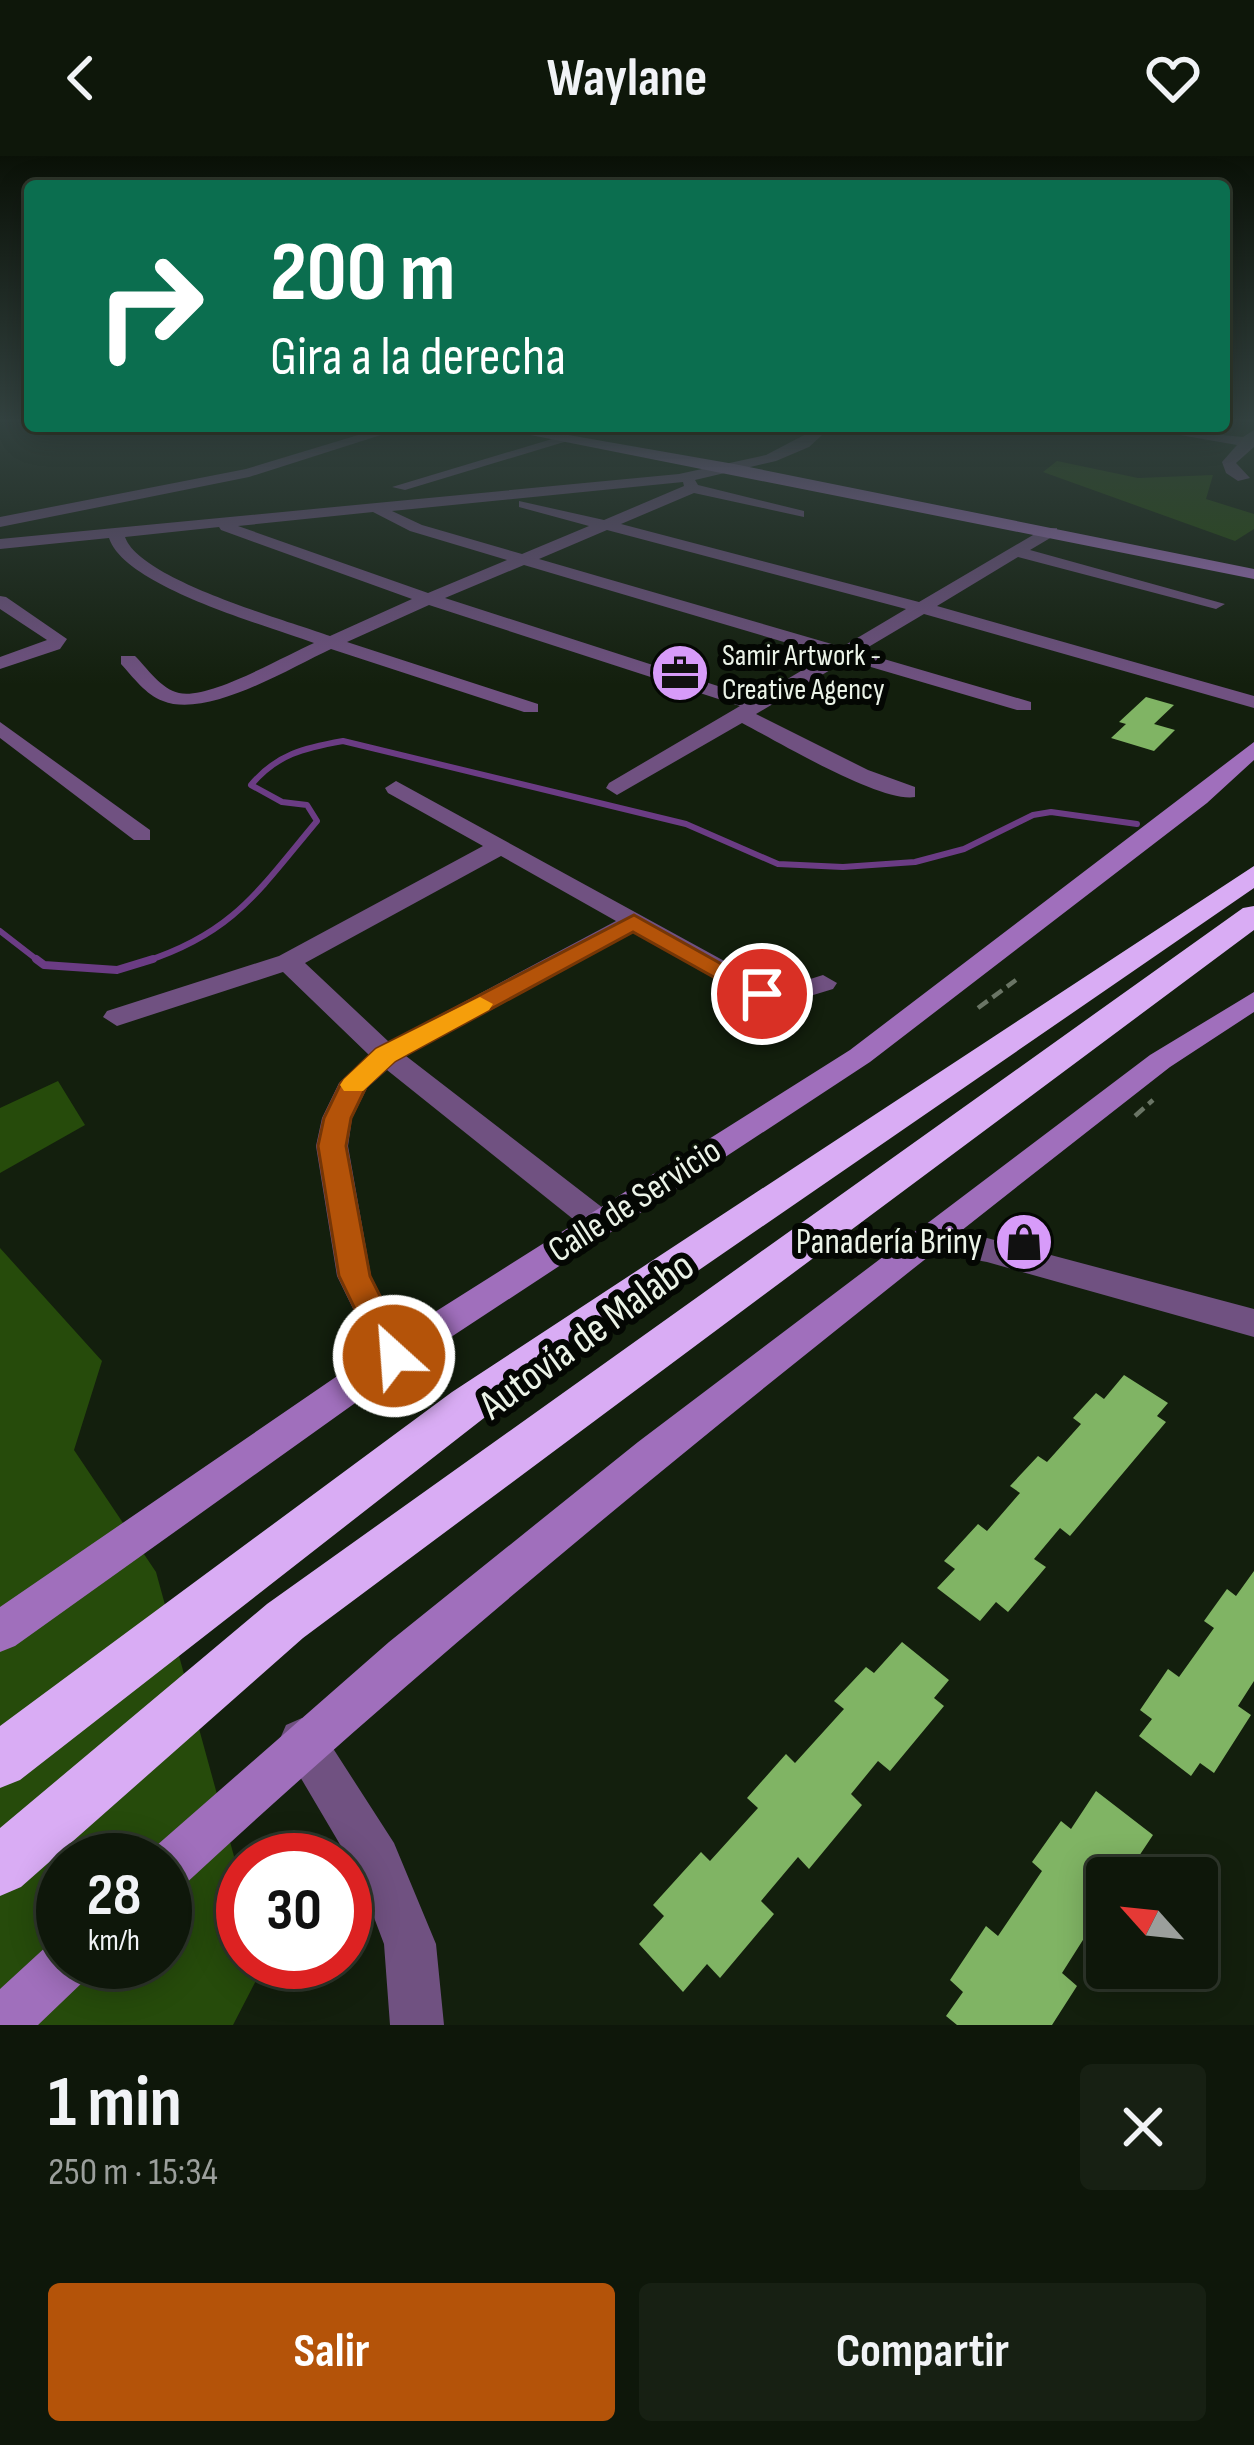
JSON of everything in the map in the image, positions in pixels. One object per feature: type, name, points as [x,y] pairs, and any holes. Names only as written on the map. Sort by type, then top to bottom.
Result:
[{"type":"highway","name":"Autovía de Malabo","points":[[0,1760],[468,1406],[1254,875]]},
{"type":"highway","name":"Autovía de Malabo","points":[[0,1866],[285,1621],[1254,915]]},
{"type":"street","points":[[0,522],[59,510]]},
{"type":"street","points":[[0,544],[376,510]]},
{"type":"street","points":[[379,510],[416,528],[1024,706]]},
{"type":"street","points":[[548,510],[922,607],[1254,702]]},
{"type":"street","points":[[128,660],[164,698],[191,701],[634,510]]},
{"type":"street","points":[[785,510],[798,514]]},
{"type":"street","points":[[946,510],[1254,574]]},
{"type":"street","points":[[216,523],[747,709],[860,775],[908,792]]},
{"type":"street","points":[[617,788],[1051,531]]},
{"type":"street","points":[[116,532],[122,550],[154,574],[328,642],[532,708]]},
{"type":"street","points":[[1017,552],[1216,604]]},
{"type":"street","points":[[0,601],[58,639],[53,645],[0,663]]},
{"type":"street","points":[[0,728],[142,835]]},
{"type":"street","name":"Calle de Servicio","points":[[0,1632],[394,1356],[860,1056],[1199,798],[1254,748]]},
{"type":"street","points":[[397,788],[762,994],[787,995],[823,982]]},
{"type":"street","points":[[117,1016],[288,962],[500,848]]},
{"type":"street","points":[[394,1356],[354,1276],[332,1146],[354,1083],[386,1055],[634,922]]},
{"type":"street","points":[[288,962],[386,1055],[600,1223]]},
{"type":"street","points":[[192,1845],[302,1741],[542,1538],[1160,1061],[1254,1000]]},
{"type":"street","points":[[939,1230],[987,1250],[1254,1323]]},
{"type":"street","points":[[302,1741],[377,1860],[410,1944],[417,2025]]},
{"type":"street","points":[[0,2024],[38,1989]]},
{"type":"path","points":[[978,1008],[1016,980]]},
{"type":"path","points":[[1135,1116],[1155,1098]]},
{"type":"green space","points":[[1149,510],[1254,514],[1254,529],[1235,541]]},
{"type":"green space","points":[[58,1081],[85,1125],[0,1173],[0,1108]]},
{"type":"green space","points":[[0,1248],[102,1361],[74,1450],[156,1572],[228,1833],[216,1833],[216,1989],[252,1989],[233,2025],[0,2025]]},
{"type":"building","points":[[1146,697],[1174,705],[1154,724],[1175,730],[1154,751],[1111,738],[1126,724],[1119,722]]},
{"type":"building","points":[[1124,1375],[1168,1403],[1157,1416],[1166,1422],[1070,1536],[1060,1528],[1034,1559],[1046,1567],[1008,1612],[996,1602],[980,1621],[937,1588],[955,1569],[944,1561],[978,1524],[987,1531],[1020,1493],[1010,1486],[1038,1456],[1047,1462],[1081,1424],[1073,1418],[1096,1393],[1104,1399]]},
{"type":"building","points":[[1254,1571],[1254,1681],[1238,1706],[1251,1715],[1214,1773],[1200,1763],[1191,1776],[1139,1736],[1152,1719],[1140,1710],[1168,1669],[1179,1677],[1214,1628],[1204,1621],[1227,1589],[1236,1596]]},
{"type":"building","points":[[902,1642],[949,1680],[934,1698],[944,1706],[890,1771],[878,1761],[851,1794],[862,1805],[809,1869],[798,1857],[761,1901],[774,1914],[720,1978],[707,1964],[683,1992],[639,1944],[664,1916],[653,1905],[701,1852],[710,1861],[758,1808],[747,1798],[786,1754],[795,1763],[844,1709],[834,1701],[866,1667],[874,1673]]},
{"type":"building","points":[[1096,1791],[1153,1835],[1140,1857],[1086,1857],[1086,1935],[1062,1973],[1077,1986],[1052,2025],[957,2025],[946,2016],[963,1992],[950,1980],[986,1926],[998,1936],[1042,1871],[1032,1862],[1061,1821],[1071,1829]]},
{"type":"waterway","points":[[147,961],[223,923],[261,888],[317,821],[307,805],[282,802],[251,785],[292,754],[343,741],[686,824],[778,864],[843,867],[915,862],[964,849],[1033,815],[1051,812],[1137,824]]},
{"type":"waterway","points":[[0,931],[40,962]]},
{"type":"waterway","points":[[36,959],[40,962]]},
{"type":"waterway","points":[[147,961],[153,959]]},
{"type":"waterway","points":[[40,962],[117,970],[147,961]]},
{"type":"slow traffic","points":[[353,1085],[386,1055],[480,1004]]},
{"type":"place","name":"Samir Artwork - Creative Agency","points":[[680,673]]},
{"type":"place","name":"Panadería Briny","points":[[1024,1242]]},
{"type":"route","points":[[394,1356],[354,1276],[332,1146],[354,1083],[386,1055],[634,922],[762,994]]}]
